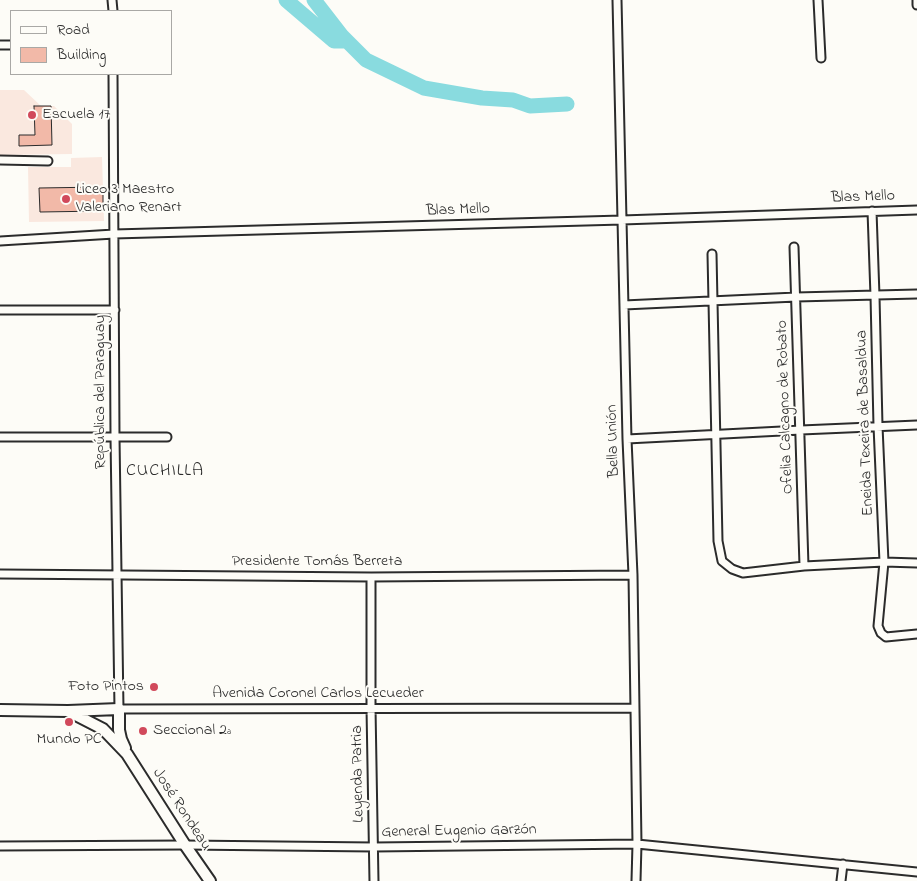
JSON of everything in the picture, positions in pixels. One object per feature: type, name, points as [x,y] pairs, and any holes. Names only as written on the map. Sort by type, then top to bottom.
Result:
[{"type":"main road","name":"Avenida Coronel Carlos Lecueder","points":[[0,710],[68,711],[119,709]]},
{"type":"main road","name":"José Rondeau","points":[[119,709],[119,730],[127,754],[210,881]]},
{"type":"main road","name":"José Rondeau","points":[[68,711],[103,729],[127,754]]},
{"type":"street","name":"Bella Unión","points":[[616,0],[627,439],[633,574],[636,881]]},
{"type":"street","points":[[818,0],[820,58]]},
{"type":"street","points":[[917,0],[917,5]]},
{"type":"street","name":"República del Paraguay","points":[[113,75],[119,709]]},
{"type":"street","points":[[0,160],[48,161]]},
{"type":"street","name":"Blas Mello","points":[[0,241],[114,234],[917,210]]},
{"type":"street","name":"Eneida Texeira de Basaldua","points":[[872,211],[884,562],[878,626],[881,633],[886,637],[917,634]]},
{"type":"street","name":"Ofelia Calcagno de Robato","points":[[794,248],[804,566]]},
{"type":"street","points":[[712,254],[718,542],[722,561],[732,569],[743,573],[804,566],[884,562],[917,563]]},
{"type":"street","points":[[624,305],[796,297],[917,294]]},
{"type":"street","points":[[0,310],[115,310]]},
{"type":"street","points":[[627,439],[917,425]]},
{"type":"street","points":[[0,437],[167,437]]},
{"type":"street","name":"Presidente Tomás Berreta","points":[[0,574],[371,577],[633,574]]},
{"type":"street","name":"Leyenda Patria","points":[[371,577],[374,881]]},
{"type":"street","name":"Avenida Coronel Carlos Lecueder","points":[[119,709],[635,708]]},
{"type":"street","name":"General Eugenio Garzón","points":[[0,846],[637,844],[917,872]]},
{"type":"street","points":[[841,881],[842,864]]},
{"type":"shaded area","name":"Escuela 17","points":[[0,90],[24,90],[41,106],[54,106],[72,124],[72,154],[0,155]]},
{"type":"shaded area","name":"Liceo 3 Maestro Valeriano Renart","points":[[102,157],[104,221],[29,222],[28,167],[71,167],[71,158]]},
{"type":"building","points":[[34,106],[51,106],[52,145],[19,146],[19,135],[35,135]]},
{"type":"building","points":[[103,187],[103,211],[40,212],[39,188]]},
{"type":"waterway","points":[[286,0],[334,41],[347,41]]},
{"type":"waterway","points":[[314,0],[342,36],[366,60],[424,88],[482,98],[513,100],[530,106],[567,104]]},
{"type":"place","name":"Escuela 17","points":[[32,115]]},
{"type":"place","name":"Liceo 3 Maestro Valeriano Renart","points":[[66,199]]},
{"type":"place","name":"Foto Pintos","points":[[154,687]]},
{"type":"place","name":"Mundo PC","points":[[69,722]]},
{"type":"place","name":"Seccional 2ª","points":[[143,731]]},
{"type":"district","name":"CUCHILLA","points":[[165,472]]}]
